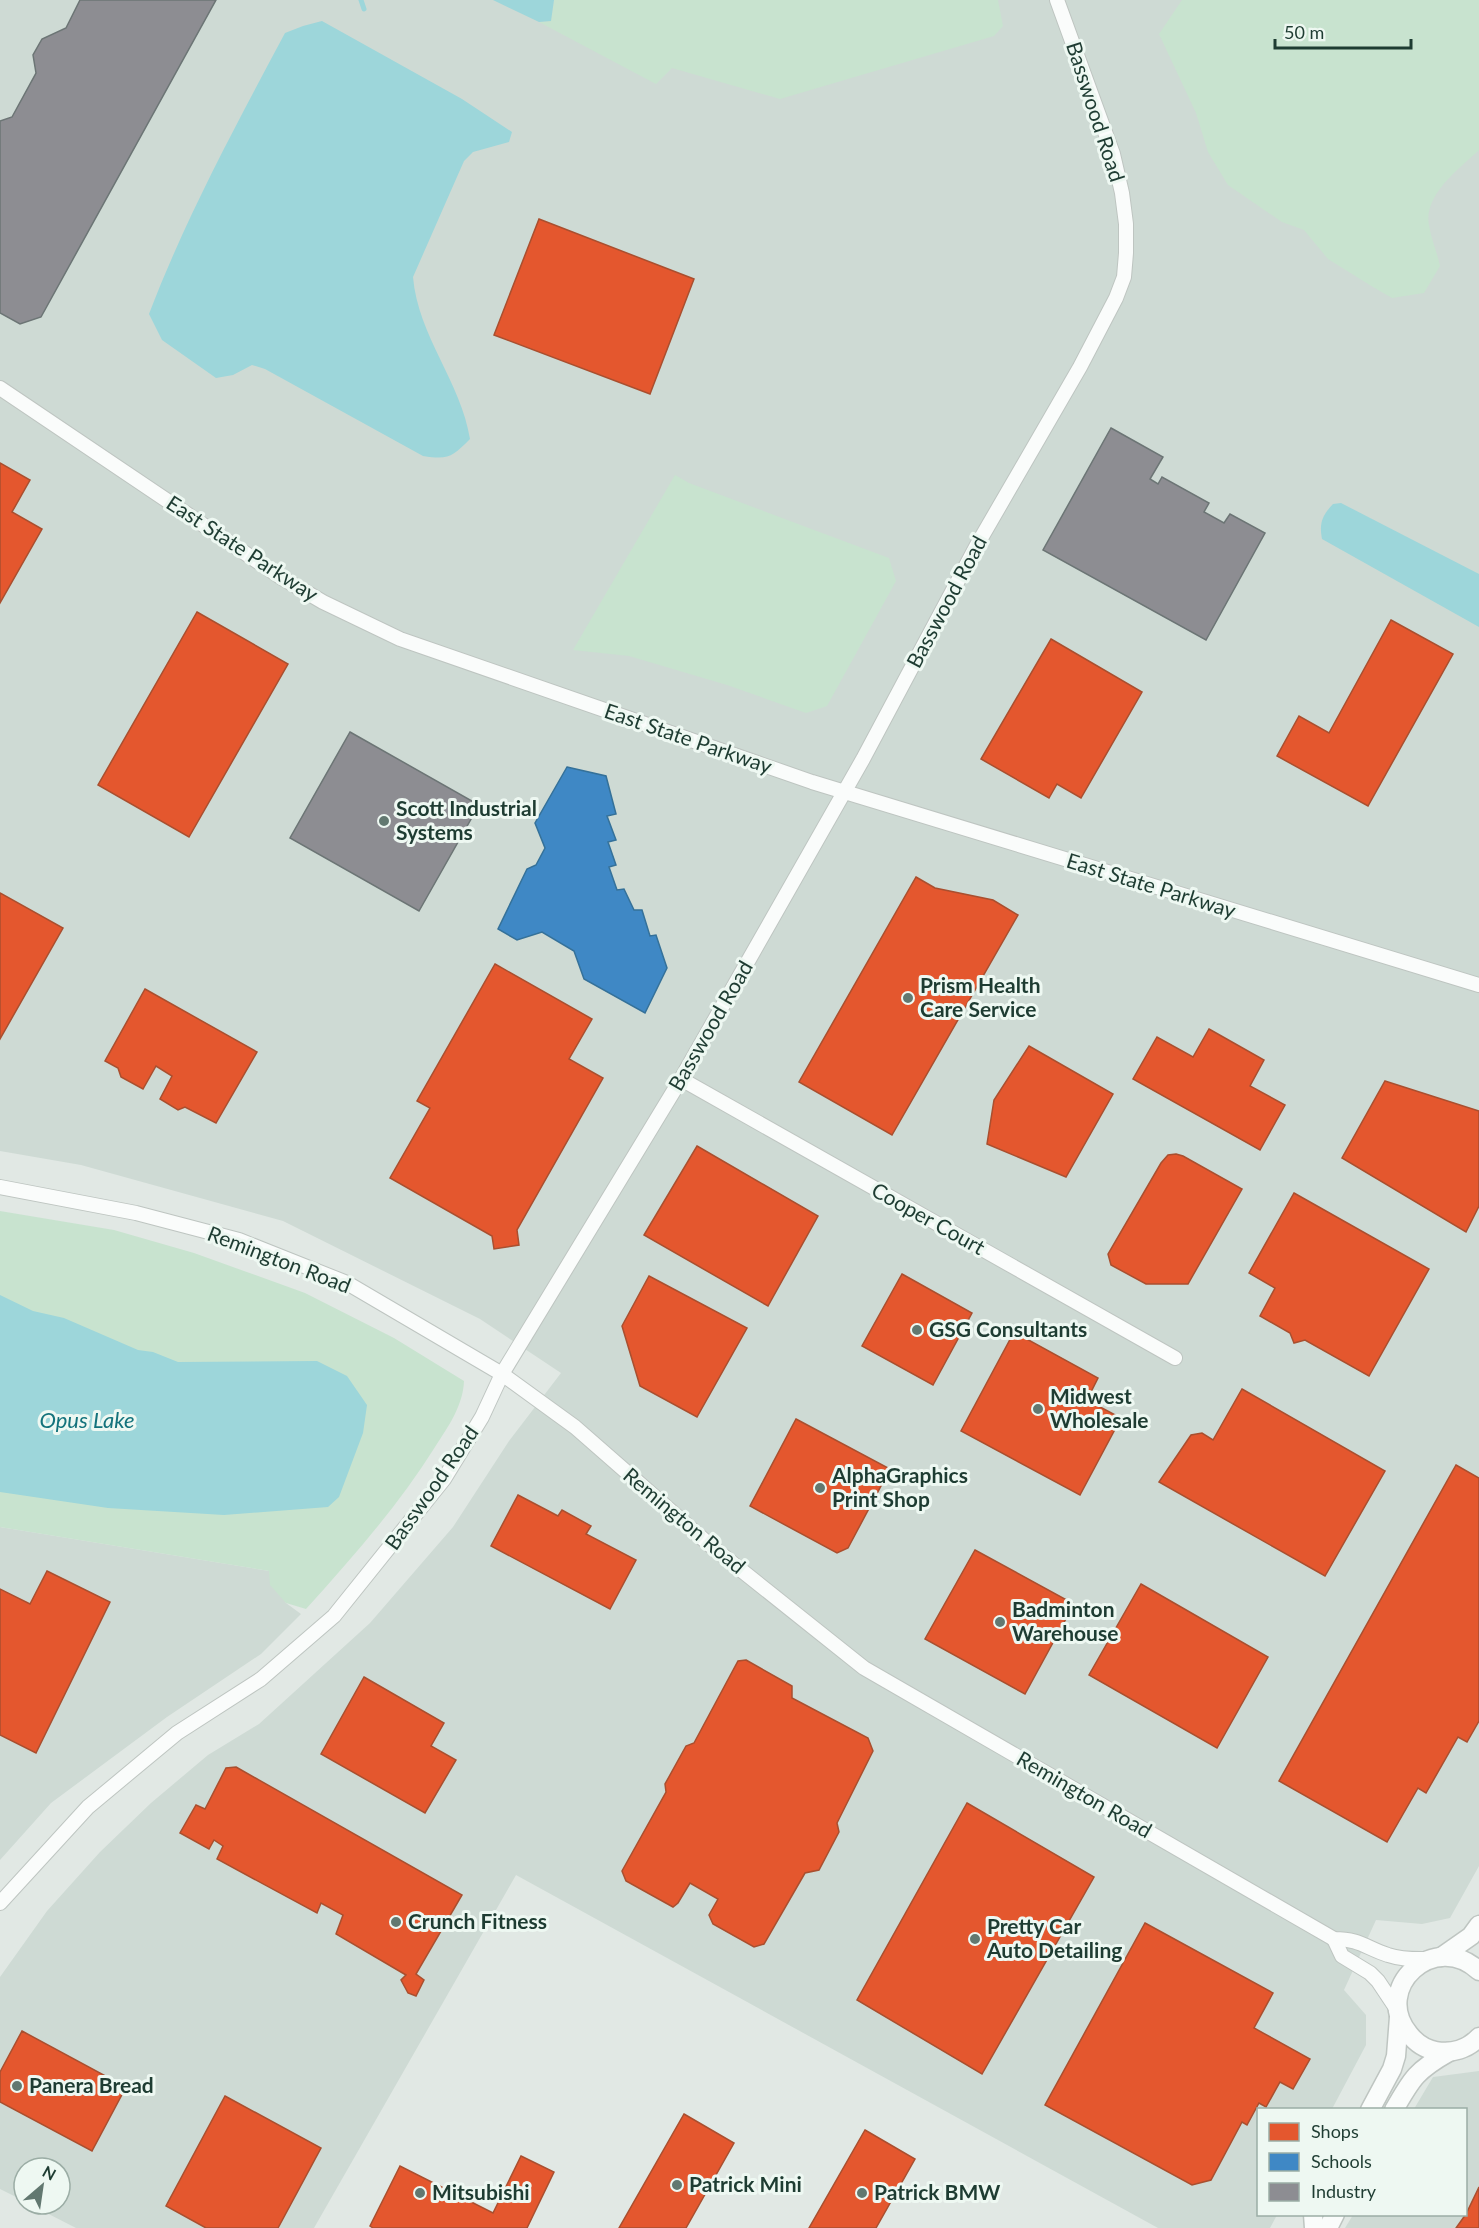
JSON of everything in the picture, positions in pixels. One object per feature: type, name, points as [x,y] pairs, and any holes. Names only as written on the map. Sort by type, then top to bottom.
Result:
[{"type":"street","name":"Basswood Road","points":[[0,1903],[88,1807],[177,1733],[261,1679],[334,1616],[444,1479],[482,1417],[502,1374],[681,1079],[844,792],[977,545],[1101,327],[1124,277],[1126,224],[1113,154],[1058,0]]},
{"type":"street","name":"East State Parkway","points":[[0,388],[282,578],[354,617],[434,651],[844,792],[1479,985]]},
{"type":"street","name":"East State Parkway","points":[[1429,971],[1479,995]]},
{"type":"street","name":"Cooper Court","points":[[681,1079],[1175,1359]]},
{"type":"street","name":"Remington Road","points":[[0,1187],[136,1213],[239,1240],[346,1283],[502,1374],[575,1427],[711,1546],[864,1668],[1334,1939],[1352,1939],[1399,1958],[1436,1958]]},
{"type":"street","points":[[1371,2108],[1392,2069],[1396,2056],[1399,1994],[1405,1979],[1416,1966],[1436,1958],[1471,1936],[1479,1925]]},
{"type":"street","name":"Remington Road","points":[[1334,1939],[1342,1956],[1372,1974],[1399,2013]]},
{"type":"street","points":[[1436,1958],[1460,1959],[1479,1971]]},
{"type":"street","points":[[1399,2013],[1407,2032],[1421,2045],[1430,2049],[1468,2046]]},
{"type":"street","points":[[1395,2108],[1411,2079],[1419,2071],[1468,2046]]},
{"type":"street","points":[[1325,2228],[1329,2226],[1334,2216]]},
{"type":"shaded area","points":[[0,0],[1479,0],[1479,1866],[1450,1918],[1422,1924],[1376,1920],[1344,1990],[1366,2015],[1366,2045],[1333,2108],[1257,2108],[1257,2216],[1276,2216],[1270,2228],[1158,2228],[516,1875],[314,2228],[76,2228],[52,2216],[72,2216],[72,2156],[12,2156],[12,2195],[0,2189],[0,1977],[47,1911],[100,1852],[151,1803],[208,1755],[259,1724],[370,1623],[453,1527],[509,1441],[561,1373],[480,1319],[283,1221],[81,1165],[0,1151]]},
{"type":"shaded area","points":[[0,1527],[269,1571],[286,1603],[301,1614],[261,1654],[167,1717],[51,1803],[0,1860]]},
{"type":"shaded area","points":[[1479,2071],[1479,2228],[1345,2228],[1352,2216],[1467,2216],[1467,2108],[1415,2108],[1433,2077]]},
{"type":"green space","points":[[554,0],[998,0],[1003,26],[994,36],[780,99],[672,68],[656,84],[539,22],[551,21]]},
{"type":"green space","points":[[1182,0],[1479,0],[1479,150],[1445,183],[1432,203],[1429,225],[1440,266],[1424,293],[1392,298],[1328,259],[1304,230],[1282,222],[1228,185],[1208,152],[1196,113],[1159,34]]},
{"type":"green space","points":[[675,475],[689,483],[889,558],[896,581],[827,706],[806,713],[727,685],[629,656],[573,650]]},
{"type":"green space","points":[[0,1211],[114,1230],[194,1253],[305,1293],[394,1338],[464,1381],[461,1399],[454,1416],[421,1469],[374,1531],[306,1609],[286,1603],[270,1585],[269,1571],[0,1527]]},
{"type":"water","points":[[493,0],[554,0],[551,21],[539,22]]},
{"type":"water","points":[[322,21],[462,99],[512,132],[509,142],[473,152],[464,161],[413,277],[423,319],[458,398],[470,439],[449,456],[439,458],[423,456],[265,369],[252,365],[233,375],[216,378],[162,340],[149,314],[195,207],[285,33]]},
{"type":"water","points":[[1341,503],[1479,574],[1479,627],[1322,539],[1321,524],[1326,512],[1333,504]]},
{"type":"water","name":"Opus Lake","points":[[0,1295],[33,1311],[64,1318],[138,1350],[153,1352],[178,1362],[317,1361],[347,1376],[367,1405],[363,1433],[339,1497],[328,1507],[224,1515],[108,1508],[0,1492]]},
{"type":"building: Shops","points":[[539,219],[694,279],[650,394],[494,335]]},
{"type":"building: Shops","points":[[0,463],[30,480],[12,512],[42,529],[0,603]]},
{"type":"building: Shops","points":[[197,612],[288,664],[189,837],[98,785]]},
{"type":"building: Shops","points":[[1391,620],[1453,654],[1368,806],[1277,756],[1299,716],[1329,733]]},
{"type":"building: Shops","points":[[1051,639],[1142,692],[1081,798],[1057,784],[1049,798],[981,759]]},
{"type":"building: Shops","name":"Prism Health Care Service","points":[[916,877],[935,888],[993,900],[1018,915],[892,1135],[799,1082]]},
{"type":"building: Shops","points":[[0,893],[63,928],[0,1039]]},
{"type":"building: Shops","points":[[495,964],[592,1019],[569,1059],[603,1078],[517,1230],[519,1245],[494,1249],[492,1236],[390,1178],[430,1108],[417,1101]]},
{"type":"building: Shops","points":[[145,989],[257,1052],[216,1123],[185,1107],[178,1110],[160,1099],[172,1076],[156,1066],[143,1089],[121,1077],[118,1068],[105,1061]]},
{"type":"building: Shops","points":[[1209,1029],[1264,1060],[1250,1086],[1285,1105],[1260,1150],[1133,1079],[1157,1037],[1193,1057]]},
{"type":"building: Shops","points":[[1029,1046],[1113,1094],[1066,1177],[987,1144],[994,1100]]},
{"type":"building: Shops","points":[[1385,1081],[1479,1111],[1479,1206],[1466,1232],[1342,1158]]},
{"type":"building: Shops","points":[[697,1146],[818,1216],[768,1306],[644,1235]]},
{"type":"building: Shops","points":[[1176,1154],[1242,1189],[1188,1284],[1146,1284],[1111,1265],[1108,1254],[1161,1163],[1168,1155]]},
{"type":"building: Shops","points":[[1294,1193],[1429,1269],[1369,1376],[1305,1340],[1294,1343],[1290,1333],[1260,1316],[1275,1288],[1249,1273]]},
{"type":"building: Shops","name":"GSG Consultants","points":[[902,1274],[972,1313],[933,1385],[862,1346]]},
{"type":"building: Shops","points":[[649,1276],[747,1328],[697,1417],[640,1386],[622,1326]]},
{"type":"building: Shops","name":"Midwest Wholesale","points":[[1014,1332],[1098,1378],[1087,1400],[1121,1418],[1080,1495],[961,1431]]},
{"type":"building: Shops","points":[[1242,1389],[1385,1471],[1325,1576],[1159,1482],[1191,1435],[1202,1433],[1213,1440]]},
{"type":"building: Shops","name":"AlphaGraphics Print Shop","points":[[796,1419],[890,1469],[848,1548],[837,1553],[750,1506]]},
{"type":"building: Shops","points":[[1456,1465],[1479,1478],[1479,1721],[1467,1742],[1458,1737],[1426,1793],[1418,1788],[1387,1842],[1279,1781]]},
{"type":"building: Shops","points":[[518,1495],[558,1516],[562,1510],[591,1526],[586,1534],[636,1560],[610,1609],[491,1546]]},
{"type":"building: Shops","name":"Badminton Warehouse","points":[[975,1550],[1074,1604],[1025,1694],[925,1639]]},
{"type":"building: Shops","points":[[47,1571],[110,1602],[36,1753],[0,1735],[0,1589],[30,1604]]},
{"type":"building: Shops","points":[[1141,1584],[1268,1657],[1217,1748],[1089,1675]]},
{"type":"building: Shops","points":[[746,1660],[792,1686],[792,1698],[868,1738],[873,1751],[837,1823],[839,1832],[819,1870],[805,1873],[764,1944],[754,1947],[713,1924],[709,1915],[718,1899],[690,1883],[673,1907],[626,1881],[622,1871],[666,1792],[665,1784],[686,1746],[694,1743],[738,1661]]},
{"type":"building: Shops","points":[[364,1677],[444,1723],[431,1746],[456,1760],[425,1813],[321,1754]]},
{"type":"building: Shops","points":[[236,1767],[462,1895],[416,1974],[424,1980],[416,1996],[408,1993],[401,1980],[406,1975],[336,1934],[343,1915],[321,1903],[317,1913],[217,1859],[223,1846],[214,1840],[209,1849],[180,1833],[196,1805],[205,1809],[226,1768]]},
{"type":"building: Shops","name":"Pretty Car Auto Detailing","points":[[967,1803],[1094,1877],[982,2074],[857,2000]]},
{"type":"building: Shops","points":[[1145,1923],[1273,1993],[1254,2028],[1310,2059],[1293,2089],[1280,2082],[1266,2107],[1259,2103],[1247,2125],[1242,2122],[1211,2180],[1192,2185],[1045,2105]]},
{"type":"building: Shops","points":[[22,2031],[126,2087],[92,2151],[0,2102],[0,2072]]},
{"type":"building: Shops","points":[[225,2096],[321,2148],[278,2228],[206,2228],[166,2206]]},
{"type":"building: Shops","name":"Patrick Mini","points":[[684,2114],[734,2143],[686,2228],[619,2228]]},
{"type":"building: Shops","name":"Patrick BMW","points":[[865,2130],[915,2159],[876,2228],[809,2228]]},
{"type":"building: Shops","name":"Mitsubishi","points":[[521,2156],[554,2172],[527,2228],[373,2228],[370,2226],[400,2166],[493,2213]]},
{"type":"building: Shops","points":[[1479,2187],[1479,2228],[1456,2228],[1467,2216]]},
{"type":"building: Schools","points":[[567,767],[606,776],[616,814],[607,816],[616,840],[608,842],[616,865],[609,867],[617,890],[624,889],[634,910],[642,910],[650,936],[656,935],[667,968],[645,1013],[584,979],[574,951],[542,932],[517,940],[498,929],[527,869],[536,865],[545,848],[535,823]]},
{"type":"building: Industry","points":[[80,0],[216,0],[41,317],[20,324],[0,313],[0,121],[12,117],[36,73],[33,55],[42,39],[66,28]]},
{"type":"building: Industry","points":[[1111,428],[1163,457],[1150,479],[1158,484],[1162,477],[1209,503],[1204,512],[1224,523],[1230,514],[1265,533],[1206,640],[1043,550]]},
{"type":"building: Industry","name":"Scott Industrial Systems","points":[[350,732],[479,805],[419,911],[290,838]]},
{"type":"waterway","points":[[361,0],[364,9]]},
{"type":"place","name":"Scott Industrial Systems","points":[[384,821]]},
{"type":"place","name":"Prism Health Care Service","points":[[908,998]]},
{"type":"place","name":"GSG Consultants","points":[[917,1330]]},
{"type":"place","name":"Midwest Wholesale","points":[[1038,1409]]},
{"type":"place","name":"AlphaGraphics Print Shop","points":[[820,1488]]},
{"type":"place","name":"Badminton Warehouse","points":[[1000,1622]]},
{"type":"place","name":"Crunch Fitness","points":[[396,1922]]},
{"type":"place","name":"Pretty Car Auto Detailing","points":[[975,1939]]},
{"type":"place","name":"Panera Bread","points":[[17,2086]]},
{"type":"place","name":"Patrick Mini","points":[[677,2185]]},
{"type":"place","name":"Mitsubishi","points":[[420,2193]]},
{"type":"place","name":"Patrick BMW","points":[[862,2193]]}]
